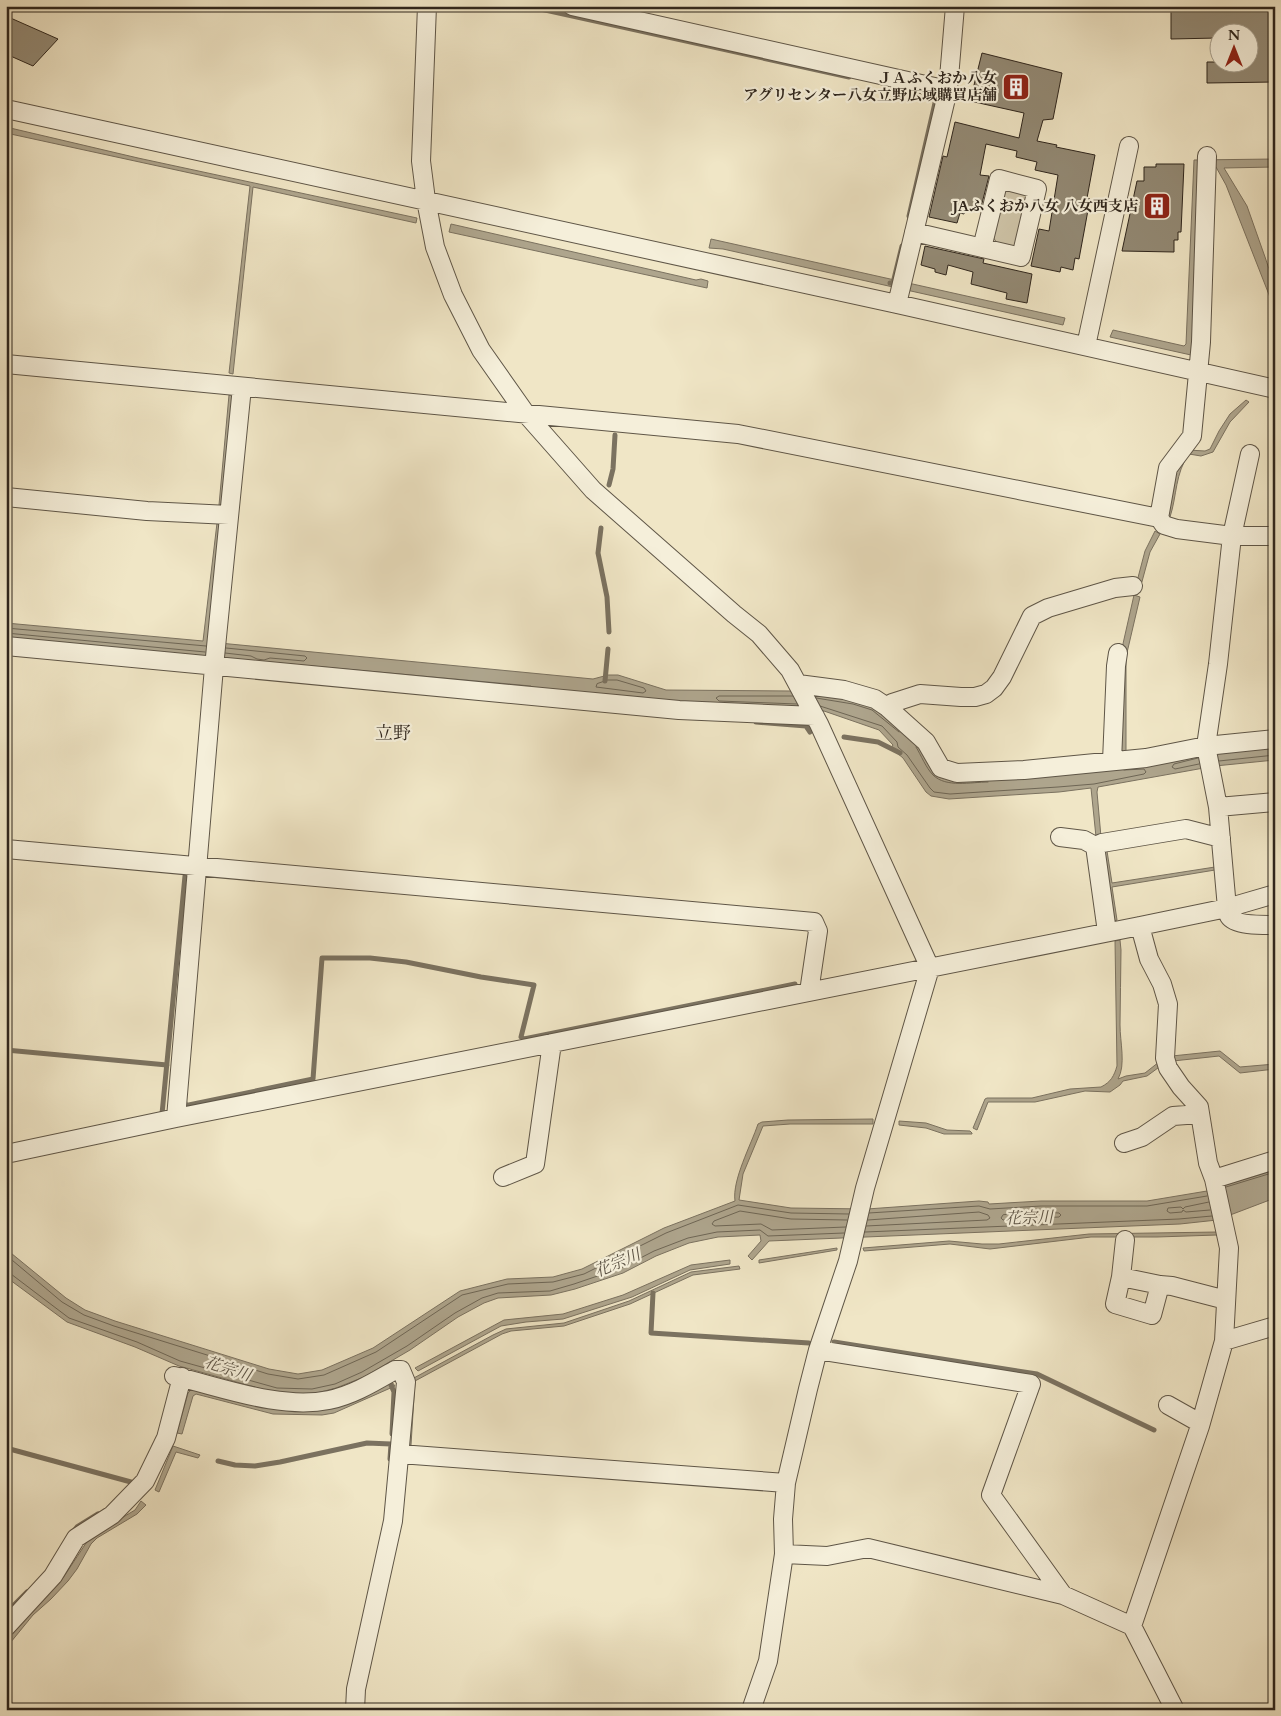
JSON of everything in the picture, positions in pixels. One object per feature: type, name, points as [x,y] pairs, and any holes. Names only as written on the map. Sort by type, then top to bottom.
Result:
[{"type":"street","points":[[427,6],[421,161],[426,200],[435,247],[453,295],[481,350],[526,414],[593,490],[759,634],[790,670],[815,716],[930,968],[865,1188],[848,1261],[818,1350],[786,1483],[783,1519],[784,1554],[768,1661],[751,1710]]},
{"type":"street","points":[[572,6],[948,90]]},
{"type":"street","points":[[897,304],[948,90],[955,6]]},
{"type":"street","points":[[6,109],[426,200],[1275,389]]},
{"type":"street","points":[[1086,346],[1129,146]]},
{"type":"street","points":[[1159,518],[1168,468],[1192,436],[1201,342],[1207,162]]},
{"type":"street","points":[[914,232],[982,248]]},
{"type":"street","points":[[6,364],[738,434],[1159,518],[1164,525],[1177,529],[1232,536],[1275,536]]},
{"type":"street","points":[[176,1118],[217,639],[242,387]]},
{"type":"street","points":[[1250,454],[1232,536],[1218,664],[1206,746],[1218,807],[1229,916],[1235,921],[1260,925],[1275,924]]},
{"type":"street","points":[[6,497],[147,511],[229,515]]},
{"type":"street","points":[[887,707],[892,703],[920,694],[961,697],[975,697],[986,694],[994,688],[1002,677],[1032,616],[1048,608],[1115,588],[1133,586]]},
{"type":"street","points":[[6,646],[215,663],[678,710],[815,716]]},
{"type":"street","points":[[1112,761],[1118,653]]},
{"type":"street","points":[[798,684],[844,690],[875,699],[887,707],[926,742],[941,768],[957,773],[1024,770],[1146,758],[1206,746],[1275,739]]},
{"type":"street","points":[[1218,807],[1275,802]]},
{"type":"street","points":[[1095,846],[1102,843],[1186,829],[1221,838]]},
{"type":"street","points":[[1060,837],[1084,840],[1095,846]]},
{"type":"street","points":[[1095,846],[1107,932]]},
{"type":"street","points":[[6,849],[814,922],[818,931],[809,992]]},
{"type":"street","points":[[6,1154],[176,1118],[1140,926],[1227,908],[1275,894]]},
{"type":"street","points":[[1132,1626],[1200,1423],[1224,1341],[1229,1248],[1214,1179],[1208,1163],[1199,1107],[1181,1087],[1168,1068],[1164,1058],[1168,1004],[1162,984],[1150,959],[1140,926]]},
{"type":"street","points":[[502,1177],[535,1164],[552,1044]]},
{"type":"street","points":[[1124,1143],[1142,1137],[1172,1116],[1200,1114]]},
{"type":"street","points":[[1214,1179],[1275,1160]]},
{"type":"street","points":[[1125,1240],[1121,1277],[1115,1304],[1152,1315],[1160,1285]]},
{"type":"street","points":[[1121,1277],[1172,1286],[1226,1300]]},
{"type":"street","points":[[1224,1341],[1275,1326]]},
{"type":"street","points":[[818,1350],[1031,1384],[991,1495],[1063,1595]]},
{"type":"street","points":[[6,1627],[53,1576],[76,1538],[112,1515],[145,1481],[166,1438],[178,1377],[271,1400],[306,1403],[330,1400],[361,1389],[396,1370],[401,1370],[406,1382],[394,1521],[356,1690],[355,1710]]},
{"type":"street","points":[[1168,1405],[1200,1423]]},
{"type":"street","points":[[400,1454],[786,1483]]},
{"type":"street","points":[[784,1554],[827,1556],[868,1548],[1063,1595],[1132,1626],[1175,1710]]},
{"type":"shaded area","points":[[1008,189],[1027,195],[1015,248],[998,243],[993,235],[1005,190]]},
{"type":"water","points":[[6,127],[138,158],[417,218],[416,223],[253,187],[233,374],[229,373],[250,186],[6,133]]},
{"type":"water","points":[[1275,159],[1275,167],[1224,168],[1247,206],[1275,287],[1275,310],[1226,185],[1216,167],[1204,167],[1195,339],[1191,355],[1110,337],[1113,330],[1184,346],[1186,344],[1194,160]]},
{"type":"water","points":[[451,224],[696,280],[701,279],[708,281],[707,288],[449,232]]},
{"type":"water","points":[[711,239],[1065,318],[1063,325],[723,249],[709,248]]},
{"type":"water","points":[[229,395],[233,395],[223,505],[219,505]]},
{"type":"water","points":[[1246,400],[1249,402],[1230,422],[1213,452],[1201,456],[1189,454],[1184,461],[1170,517],[1165,517],[1175,472],[1188,450],[1205,451],[1210,449],[1230,414]]},
{"type":"water","points":[[217,523],[220,523],[209,642],[593,679],[608,675],[618,675],[666,690],[813,692],[854,699],[875,706],[920,742],[936,771],[1119,766],[1120,657],[1134,595],[1140,597],[1126,657],[1126,766],[1275,743],[1275,760],[1215,766],[1098,787],[1101,837],[1096,837],[1091,788],[1059,792],[949,799],[931,796],[926,792],[903,758],[891,748],[893,745],[879,730],[824,711],[654,701],[650,698],[548,689],[547,691],[532,689],[531,686],[6,638],[6,623],[203,641]]},
{"type":"water","points":[[1155,531],[1160,534],[1150,552],[1140,589],[1135,589],[1145,551]]},
{"type":"water","points":[[1102,851],[1107,851],[1112,883],[1215,867],[1215,870],[1112,887],[1117,920],[1112,922]]},
{"type":"water","points":[[1120,940],[1122,1067],[1118,1079],[1145,1073],[1159,1062],[1162,1065],[1147,1076],[1123,1081],[1110,1092],[1085,1091],[1035,1102],[988,1102],[977,1130],[973,1128],[987,1098],[1032,1098],[1070,1089],[1101,1087],[1112,1078],[1117,1066],[1115,941]]},
{"type":"water","points":[[1220,1051],[1240,1067],[1275,1064],[1275,1069],[1240,1073],[1219,1056],[1173,1061],[1172,1056]]},
{"type":"water","name":"花宗川","points":[[873,1119],[873,1124],[790,1124],[763,1126],[743,1174],[739,1200],[791,1208],[867,1209],[979,1201],[988,1202],[989,1204],[1041,1201],[1147,1201],[1207,1191],[1224,1182],[1275,1167],[1275,1198],[1217,1220],[1180,1224],[769,1241],[752,1260],[748,1256],[761,1241],[760,1235],[718,1237],[689,1243],[656,1256],[623,1273],[575,1289],[551,1295],[498,1298],[484,1303],[458,1317],[410,1350],[364,1377],[336,1388],[313,1394],[276,1393],[179,1366],[135,1347],[67,1322],[6,1277],[6,1249],[66,1298],[85,1310],[269,1369],[298,1374],[322,1370],[373,1348],[460,1291],[507,1279],[553,1277],[582,1269],[664,1228],[735,1201],[736,1183],[739,1173],[758,1124],[762,1122]]},
{"type":"water","points":[[899,1121],[926,1123],[947,1130],[970,1131],[972,1134],[944,1134],[926,1128],[899,1125]]},
{"type":"water","points":[[1217,1232],[1217,1235],[1091,1237],[990,1249],[950,1244],[864,1251],[863,1248],[949,1241],[999,1244],[1089,1234]]},
{"type":"water","points":[[837,1248],[837,1250],[759,1263],[759,1260]]},
{"type":"water","points":[[730,1260],[730,1264],[690,1270],[632,1297],[563,1319],[501,1326],[418,1371],[415,1368],[504,1320],[563,1314],[623,1295],[691,1265]]},
{"type":"water","points":[[739,1266],[740,1269],[693,1275],[630,1304],[564,1326],[511,1331],[502,1334],[415,1381],[411,1445],[408,1445],[412,1379],[493,1335],[506,1329],[564,1323],[629,1301],[691,1272]]},
{"type":"water","points":[[392,1382],[395,1386],[334,1413],[322,1415],[273,1414],[196,1394],[193,1396],[182,1434],[177,1433],[188,1393],[191,1390],[201,1390],[270,1407],[304,1410],[321,1409],[346,1403]]},
{"type":"water","points":[[173,1446],[200,1455],[198,1458],[176,1452],[159,1492],[155,1490]]},
{"type":"water","points":[[141,1501],[146,1505],[137,1514],[97,1538],[91,1544],[68,1581],[33,1615],[6,1648],[6,1640],[63,1578],[90,1537],[135,1510]]},
{"type":"building","points":[[1171,6],[1275,6],[1275,82],[1207,83],[1207,62],[1208,72],[1258,72],[1258,22],[1208,22],[1208,38],[1171,39]]},
{"type":"building","points":[[6,16],[58,39],[33,66],[6,54]]},
{"type":"building","points":[[982,53],[1062,73],[1053,119],[1043,120],[1037,141],[1095,155],[1087,198],[1090,199],[1079,259],[1075,258],[1073,270],[1061,267],[1060,272],[1031,266],[1039,229],[1049,231],[1058,175],[1035,170],[1037,162],[1016,157],[1017,151],[986,144],[980,175],[989,176],[980,211],[966,208],[964,214],[960,213],[957,223],[929,217],[943,156],[947,157],[955,122],[1019,138],[1024,113],[970,101]]},
{"type":"building","name":"JAふくおか八女 八女西支店","points":[[1156,164],[1184,164],[1181,232],[1178,232],[1178,240],[1174,240],[1174,252],[1122,251],[1137,181],[1144,181],[1144,167],[1156,167]]},
{"type":"building","points":[[925,246],[984,259],[983,263],[1032,274],[1027,303],[1006,299],[1007,293],[971,284],[973,272],[948,265],[946,275],[921,265]]},
{"type":"waterway","points":[[527,6],[849,77]]},
{"type":"waterway","points":[[909,216],[935,103],[933,95],[928,94]]},
{"type":"waterway","points":[[890,283],[893,283],[902,246]]},
{"type":"waterway","points":[[609,485],[613,469],[615,435]]},
{"type":"waterway","points":[[601,528],[598,553],[607,597],[609,632]]},
{"type":"waterway","points":[[605,681],[608,649]]},
{"type":"waterway","points":[[756,722],[806,726],[810,732]]},
{"type":"waterway","points":[[844,737],[878,742],[900,753]]},
{"type":"waterway","points":[[162,1114],[185,876]]},
{"type":"waterway","points":[[185,1103],[184,1106],[313,1079],[322,958],[370,958],[406,962],[534,985],[521,1037],[524,1039],[795,984]]},
{"type":"waterway","points":[[6,1050],[167,1065]]},
{"type":"waterway","points":[[653,1293],[651,1333],[809,1343]]},
{"type":"waterway","points":[[834,1342],[1037,1374],[1154,1430]]},
{"type":"waterway","points":[[391,1385],[394,1392],[392,1434]]},
{"type":"waterway","points":[[218,1461],[235,1465],[255,1466],[367,1443],[391,1444],[390,1459]]},
{"type":"waterway","points":[[6,1448],[131,1482]]},
{"type":"waterway","points":[[73,1532],[77,1527],[98,1514]]},
{"type":"waterway","points":[[6,1613],[27,1592]]},
{"type":"place","name":"ＪＡふくおか八女 アグリセンター八女立野広域購買店舗","points":[[1016,87]]},
{"type":"place","name":"JAふくおか八女 八女西支店","points":[[1157,206]]},
{"type":"district","name":"立野","points":[[393,733]]}]
